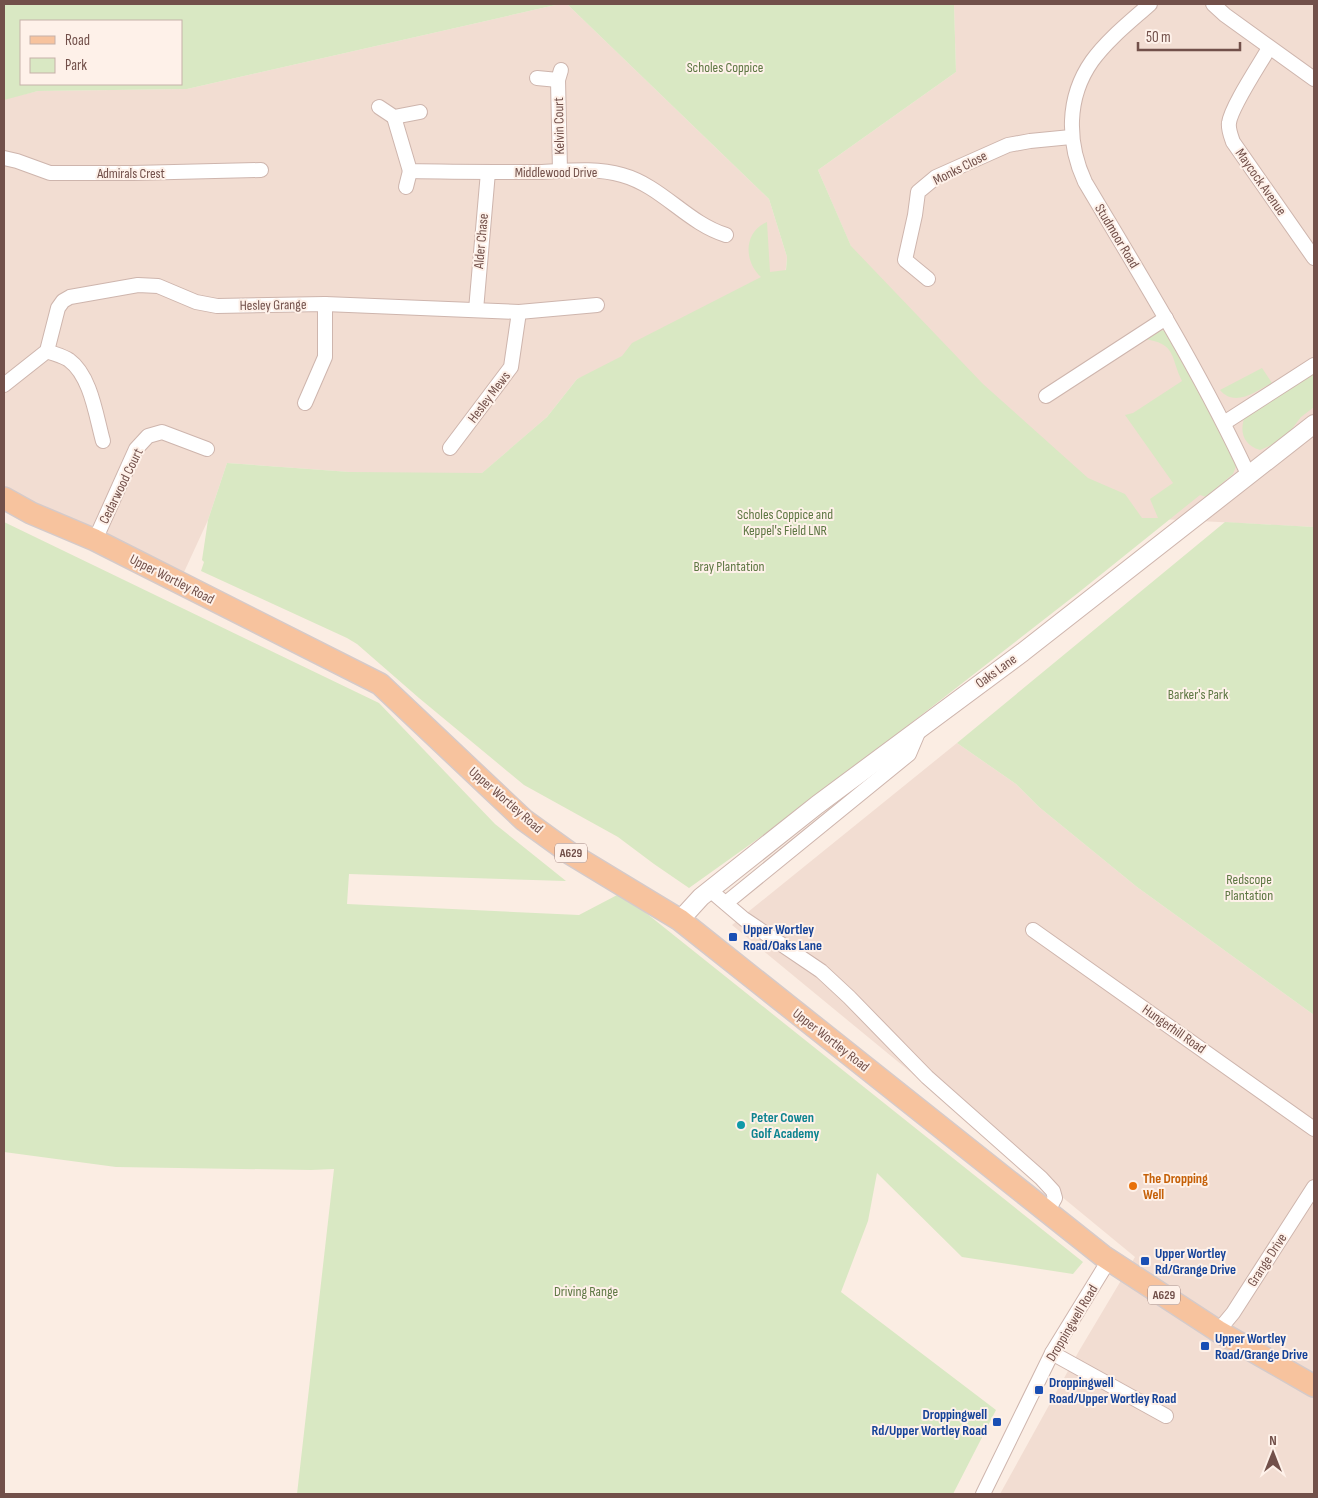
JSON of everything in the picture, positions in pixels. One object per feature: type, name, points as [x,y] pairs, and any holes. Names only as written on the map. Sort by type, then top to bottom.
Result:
[{"type":"main road","name":"Upper Wortley Road","points":[[4,498],[31,513],[95,540],[380,684],[524,820],[571,854],[680,920],[1109,1260],[1218,1331],[1314,1386]]},
{"type":"street","name":"Studmoor Road","points":[[1150,4],[1134,9],[1086,71],[1072,116],[1071,137],[1076,163],[1085,182],[1166,318],[1224,424],[1248,474]]},
{"type":"street","points":[[1213,4],[1269,48],[1314,79]]},
{"type":"street","name":"Maycock Avenue","points":[[1269,48],[1230,116],[1228,126],[1233,142],[1314,258]]},
{"type":"street","name":"Kelvin Court","points":[[537,78],[560,75],[560,171]]},
{"type":"street","points":[[379,107],[394,117],[410,171],[406,187]]},
{"type":"street","points":[[394,117],[420,112]]},
{"type":"street","name":"Monks Close","points":[[928,279],[905,260],[918,192],[936,177],[1008,145],[1071,137]]},
{"type":"street","name":"Admirals Crest","points":[[4,158],[50,173],[261,170]]},
{"type":"street","name":"Middlewood Drive","points":[[410,171],[594,170],[622,175],[649,186],[701,225],[726,235]]},
{"type":"street","name":"Alder Chase","points":[[476,310],[488,172]]},
{"type":"street","name":"Hesley Grange","points":[[47,351],[58,308],[63,301],[70,297],[138,285],[158,286],[196,302],[217,306],[325,304],[519,312],[597,305]]},
{"type":"street","points":[[305,403],[325,356],[325,304]]},
{"type":"street","name":"Hesley Mews","points":[[450,448],[512,367],[519,312]]},
{"type":"street","points":[[1046,396],[1166,318]]},
{"type":"street","points":[[4,386],[47,351],[69,360],[84,377],[92,397],[103,441]]},
{"type":"street","points":[[1224,424],[1314,365]]},
{"type":"street","name":"Oaks Lane","points":[[680,920],[702,897],[817,805],[1030,646],[1314,424]]},
{"type":"street","name":"Cedarwood Court","points":[[95,540],[136,449],[148,436],[162,432],[207,449]]},
{"type":"street","points":[[726,903],[909,754],[920,727]]},
{"type":"street","points":[[711,890],[744,919],[820,971],[849,997],[927,1077],[1041,1178],[1053,1192],[1055,1198],[1048,1212]]},
{"type":"street","name":"Hungerhill Road","points":[[1033,930],[1314,1129]]},
{"type":"street","name":"Grange Drive","points":[[1218,1331],[1233,1313],[1314,1187]]},
{"type":"street","name":"Droppingwell Road","points":[[983,1494],[1052,1353],[1109,1260]]},
{"type":"street","points":[[1052,1353],[1166,1416]]},
{"type":"shaded area","points":[[560,4],[567,4],[769,199],[787,257],[783,297],[577,379],[547,417],[473,481],[227,463],[208,520],[179,583],[4,496],[4,99],[38,91],[187,89]]},
{"type":"shaded area","points":[[954,4],[1314,4],[1314,527],[1082,515],[856,258],[818,170],[956,72]]},
{"type":"shaded area","points":[[957,743],[1016,784],[1039,807],[1137,887],[1314,1015],[1314,1494],[1000,1494],[1079,1351],[1135,1257],[732,925]]},
{"type":"green space","points":[[4,4],[560,4],[187,89],[38,91],[4,100]]},
{"type":"green space","name":"Scholes Coppice and Keppel's Field LNR","points":[[567,4],[954,4],[956,72],[818,170],[851,246],[983,384],[1088,478],[1125,494],[1142,518],[1158,518],[1150,499],[1173,483],[1125,415],[1133,413],[1182,381],[1171,352],[1162,344],[1143,339],[1159,330],[1166,331],[1170,335],[1237,464],[1233,474],[1206,497],[1200,495],[1078,593],[811,801],[689,888],[618,837],[524,785],[357,644],[201,571],[204,562],[202,560],[208,520],[227,463],[350,472],[482,473],[547,417],[577,379],[622,356],[632,343],[761,277],[751,263],[749,248],[750,240],[754,233],[767,222],[770,272],[786,270],[787,257],[769,199]]},
{"type":"green space","points":[[1262,368],[1272,383],[1259,390],[1246,396],[1232,398],[1220,390]]},
{"type":"green space","points":[[1314,373],[1314,407],[1301,417],[1288,434],[1276,443],[1260,450],[1250,445],[1244,437],[1242,427],[1245,416]]},
{"type":"green space","name":"Driving Range","points":[[4,522],[379,703],[495,824],[566,881],[349,874],[347,904],[579,915],[621,893],[1083,1262],[1073,1274],[962,1257],[877,1173],[868,1221],[841,1292],[996,1410],[953,1494],[297,1494],[334,1169],[116,1167],[4,1152]]},
{"type":"green space","name":"Barker's Park","points":[[1225,522],[1314,527],[1314,1015],[1137,887],[1039,807],[1016,784],[957,743]]},
{"type":"place","name":"Upper Wortley Road/Oaks Lane","points":[[733,937]]},
{"type":"place","name":"Peter Cowen Golf Academy","points":[[741,1125]]},
{"type":"place","name":"The Dropping Well","points":[[1133,1186]]},
{"type":"place","name":"Upper Wortley Rd/Grange Drive","points":[[1145,1261]]},
{"type":"place","name":"Upper Wortley Road/Grange Drive","points":[[1205,1346]]},
{"type":"place","name":"Droppingwell Road/Upper Wortley Road","points":[[1039,1390]]},
{"type":"place","name":"Droppingwell Rd/Upper Wortley Road","points":[[997,1422]]},
{"type":"park label","name":"Scholes Coppice","points":[[725,67]]},
{"type":"park label","name":"Bray Plantation","points":[[729,566]]},
{"type":"park label","name":"Redscope Plantation","points":[[1249,888]]}]
